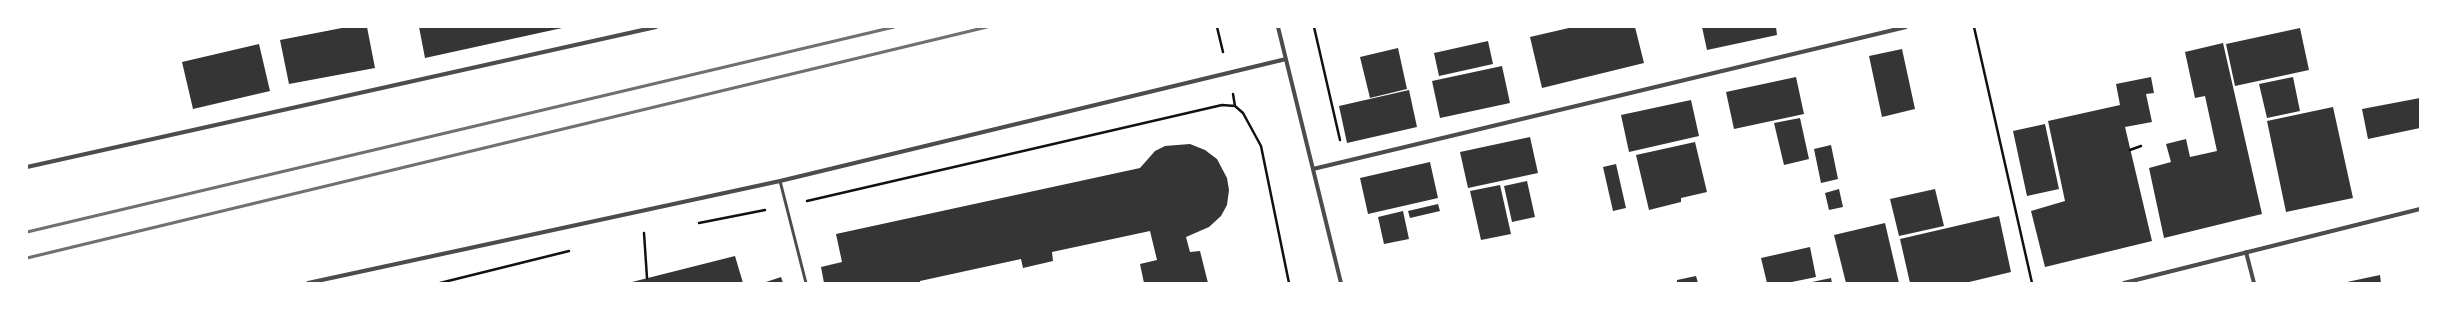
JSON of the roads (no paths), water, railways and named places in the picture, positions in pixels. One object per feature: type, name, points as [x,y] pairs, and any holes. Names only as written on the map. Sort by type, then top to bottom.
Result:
[{"type":"street","points":[[27,167],[656,27]]},
{"type":"street","points":[[1278,27],[1341,283]]},
{"type":"street","points":[[1313,169],[1906,27]]},
{"type":"street","points":[[308,283],[326,281],[780,181],[1286,59]]},
{"type":"street","points":[[2124,283],[2420,209]]},
{"type":"street","points":[[2246,252],[2254,283]]},
{"type":"lane","points":[[780,181],[806,283]]},
{"type":"railway","points":[[27,232],[894,27]]},
{"type":"railway","points":[[27,258],[987,27]]}]
